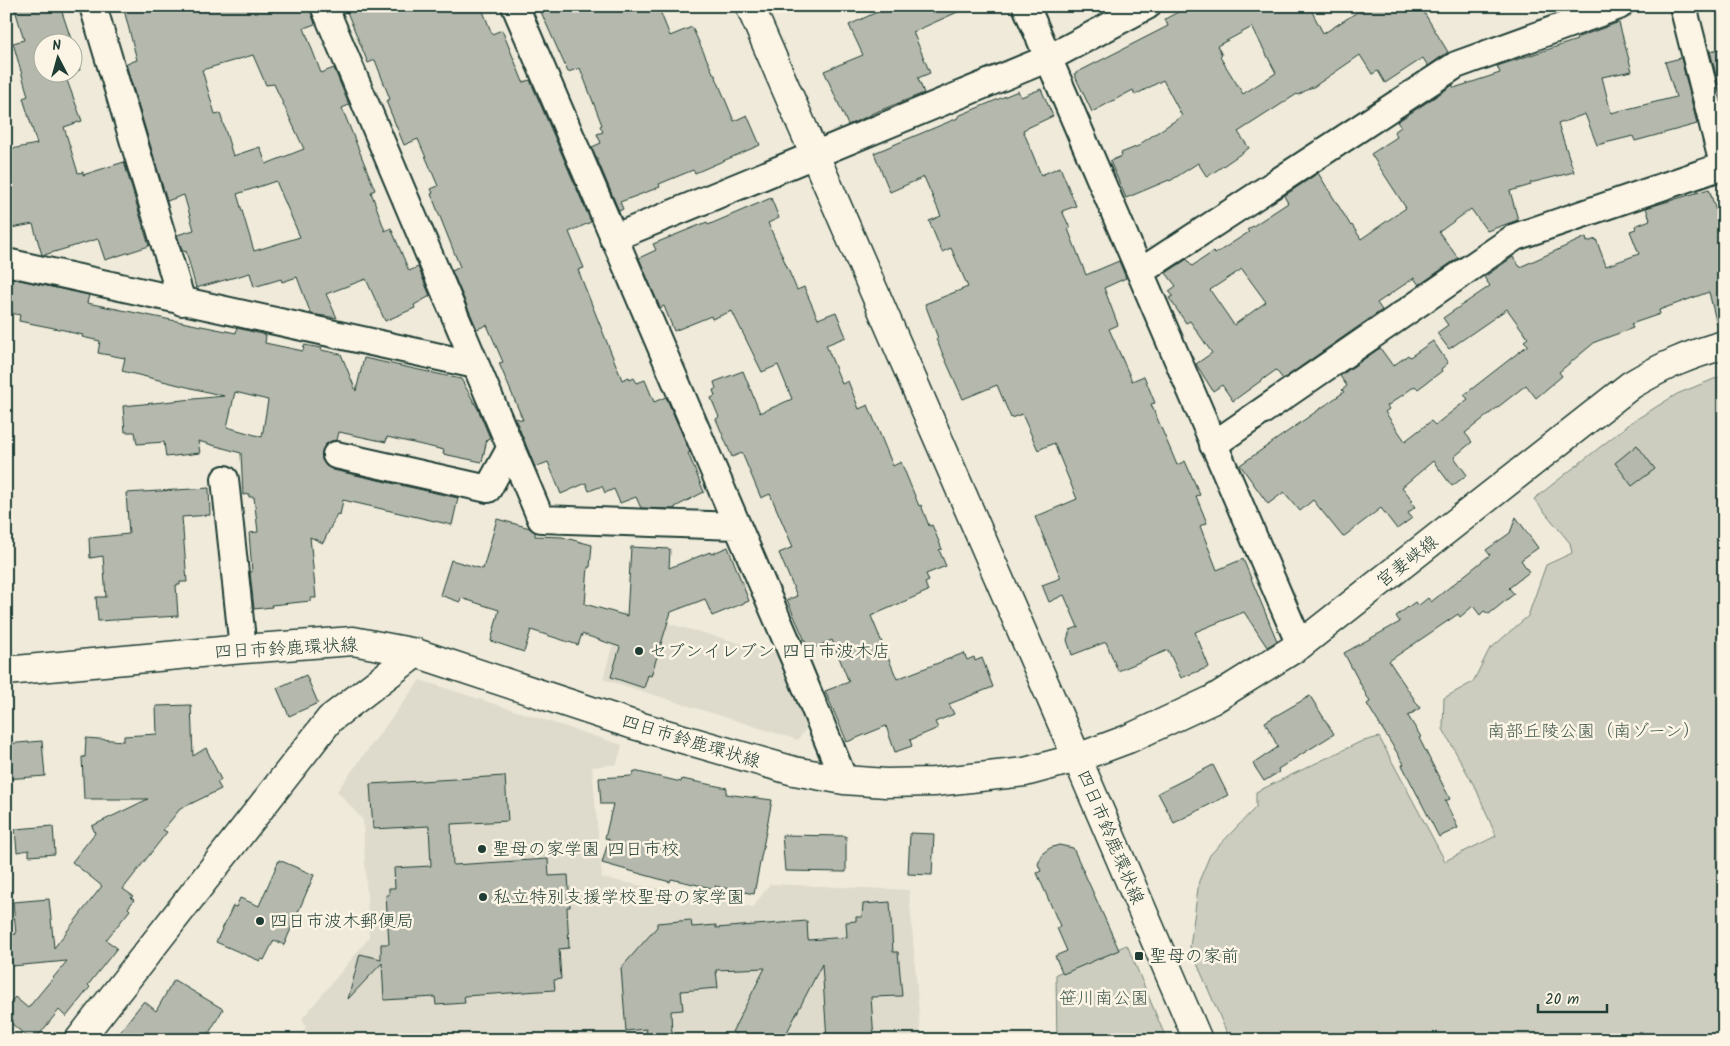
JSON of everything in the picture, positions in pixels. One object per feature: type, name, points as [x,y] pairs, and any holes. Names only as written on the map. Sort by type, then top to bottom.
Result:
[{"type":"main road","points":[[750,6],[1077,758]]},
{"type":"main road","name":"宮妻峡線","points":[[1077,758],[1128,739],[1212,700],[1300,645],[1631,385],[1661,368],[1695,353],[1724,345]]},
{"type":"main road","name":"四日市鈴鹿環状線","points":[[6,671],[244,649],[353,642],[416,653],[631,724],[794,771],[844,780],[886,783],[934,782],[1025,772],[1077,758],[1198,1040]]},
{"type":"main road","points":[[79,1040],[330,719],[416,653]]},
{"type":"street","points":[[92,6],[182,302]]},
{"type":"street","points":[[324,6],[357,89],[512,447],[541,519],[736,526]]},
{"type":"street","points":[[515,6],[794,658],[844,780]]},
{"type":"street","points":[[1026,6],[1212,445],[1300,645]]},
{"type":"street","points":[[613,238],[1048,58],[1147,6]]},
{"type":"street","points":[[1140,272],[1456,65],[1619,6]]},
{"type":"street","points":[[1212,445],[1515,237],[1724,167],[1683,6]]},
{"type":"street","points":[[6,262],[476,365]]},
{"type":"street","points":[[336,455],[488,489],[512,447]]},
{"type":"street","points":[[225,479],[244,649]]},
{"type":"shaded area","points":[[622,611],[776,653],[808,726],[798,740],[603,679]]},
{"type":"shaded area","name":"聖母の家学園 四日市校","points":[[420,680],[622,745],[617,764],[592,767],[602,878],[753,907],[770,884],[909,890],[921,1040],[297,1040],[306,1027],[302,1019],[369,938],[363,820],[337,791]]},
{"type":"green space","name":"南部丘陵公園（南ゾーン）","points":[[1724,375],[1724,1040],[1230,1040],[1190,947],[1199,881],[1210,855],[1256,807],[1256,792],[1360,742],[1379,737],[1445,861],[1496,836],[1477,791],[1443,729],[1444,698],[1473,682],[1489,650],[1528,616],[1546,565],[1572,553],[1570,543],[1534,499],[1632,422],[1677,394]]},
{"type":"green space","name":"笹川南公園","points":[[1127,945],[1165,1036],[1157,1040],[1057,1040],[1056,974]]},
{"type":"building","points":[[14,6],[60,6],[69,32],[32,32],[32,82],[68,82],[82,121],[64,127],[78,173],[83,172],[83,175],[124,162],[149,246],[105,260],[98,239],[42,255],[33,224],[6,229],[6,150],[37,144],[23,98],[28,96],[13,43],[24,40]]},
{"type":"building","points":[[123,6],[309,6],[315,24],[304,28],[321,73],[334,68],[349,105],[342,108],[375,190],[371,192],[385,231],[391,228],[409,271],[418,267],[430,296],[414,305],[415,308],[385,321],[366,279],[326,294],[337,318],[311,314],[297,277],[282,282],[281,279],[254,287],[250,273],[196,288],[186,251],[183,252],[177,235],[194,230],[184,195],[167,201],[126,64],[137,60]],"holes":[[[253,55],[266,85],[274,84],[304,149],[266,164],[260,147],[233,156],[220,113],[215,114],[202,70]],[[276,181],[300,237],[254,251],[237,194]]]},
{"type":"building","points":[[340,6],[481,6],[492,34],[502,30],[523,82],[530,80],[591,222],[569,232],[584,268],[578,270],[622,380],[629,377],[630,380],[634,378],[637,383],[645,380],[654,402],[666,397],[690,452],[688,453],[704,492],[675,507],[675,509],[641,508],[636,497],[620,503],[614,489],[605,493],[602,486],[589,491],[586,483],[561,494],[548,462],[535,467],[515,418],[523,420],[499,363],[503,362],[487,325],[477,329],[452,271],[460,267],[431,194],[433,193],[431,189],[438,186],[418,139],[404,145],[386,101],[390,99],[375,60],[368,63],[347,12],[343,13]]},
{"type":"building","points":[[542,6],[658,6],[670,36],[692,27],[734,121],[747,115],[760,145],[695,173],[693,170],[659,184],[660,187],[620,202],[623,209],[619,211],[592,147],[601,143],[597,134],[603,132],[600,126],[602,125],[580,68],[568,72],[541,12],[544,11]]},
{"type":"building","points":[[890,6],[971,6],[913,32],[930,73],[918,78],[924,93],[848,125],[824,71],[863,55],[849,25]]},
{"type":"building","points":[[1189,6],[1309,6],[1323,33],[1359,11],[1360,13],[1371,6],[1420,6],[1448,52],[1428,66],[1423,58],[1385,83],[1378,71],[1372,74],[1360,55],[1312,88],[1297,94],[1238,132],[1249,148],[1207,177],[1198,163],[1170,181],[1126,198],[1110,161],[1122,156],[1121,153],[1141,145],[1182,116],[1163,80],[1135,95],[1133,90],[1092,112],[1074,74],[1168,26],[1165,19]],"holes":[[[1252,27],[1276,73],[1243,94],[1220,57],[1222,55],[1217,46]]]},
{"type":"building","points":[[1619,23],[1632,71],[1602,77],[1611,113],[1676,97],[1665,62],[1681,58],[1697,124],[1635,141],[1633,136],[1597,145],[1585,114],[1558,124],[1574,172],[1530,183],[1531,185],[1510,191],[1518,220],[1487,231],[1471,209],[1439,232],[1458,258],[1419,285],[1414,278],[1377,303],[1382,310],[1283,379],[1276,370],[1233,401],[1222,385],[1213,391],[1196,364],[1212,353],[1190,321],[1186,323],[1169,298],[1173,296],[1169,291],[1176,286],[1166,273],[1187,259],[1192,266],[1249,232],[1247,230],[1288,203],[1284,196],[1318,173],[1361,239],[1406,208],[1371,154],[1397,137],[1394,132],[1401,127],[1397,122],[1453,85],[1454,88],[1500,73],[1497,66],[1577,40],[1576,38]],"holes":[[[1242,269],[1266,302],[1234,325],[1210,290]]]},
{"type":"building","points":[[1724,48],[1724,106],[1710,51]]},
{"type":"building","points":[[1041,89],[1053,116],[1023,130],[1041,175],[1060,167],[1076,206],[1062,211],[1070,228],[1068,229],[1086,275],[1119,261],[1126,278],[1104,288],[1118,325],[1109,329],[1132,381],[1144,376],[1155,403],[1151,404],[1177,465],[1185,461],[1200,495],[1196,496],[1207,523],[1200,526],[1217,570],[1243,559],[1277,641],[1267,647],[1244,612],[1195,632],[1209,667],[1181,678],[1168,650],[1118,671],[1106,642],[1072,655],[1067,640],[1070,630],[1078,627],[1064,595],[1049,602],[1042,585],[1061,578],[1035,517],[1077,499],[1054,443],[1038,450],[1022,414],[1011,418],[997,385],[963,399],[936,339],[938,338],[925,304],[968,287],[951,248],[942,252],[929,221],[941,216],[924,177],[890,192],[874,153],[1018,91],[1021,97]]},
{"type":"building","points":[[1709,189],[1724,236],[1724,324],[1717,325],[1709,292],[1659,310],[1660,314],[1631,324],[1633,328],[1595,342],[1559,372],[1562,376],[1536,398],[1526,385],[1465,433],[1472,442],[1454,457],[1467,475],[1452,486],[1433,461],[1402,487],[1413,501],[1411,502],[1415,507],[1408,513],[1412,518],[1397,529],[1381,508],[1343,537],[1313,500],[1300,511],[1284,492],[1268,504],[1240,465],[1344,392],[1342,390],[1347,386],[1340,376],[1380,348],[1393,366],[1433,341],[1448,363],[1441,369],[1442,371],[1418,389],[1415,386],[1387,406],[1389,409],[1385,412],[1405,441],[1431,421],[1435,425],[1468,399],[1464,395],[1528,345],[1524,341],[1528,338],[1507,309],[1449,349],[1437,333],[1448,325],[1443,318],[1490,286],[1484,277],[1513,257],[1520,267],[1586,237],[1587,242],[1596,239],[1606,266],[1639,254],[1630,231],[1636,229],[1635,226],[1650,220],[1646,208]]},
{"type":"building","points":[[771,198],[779,218],[768,223],[797,290],[804,287],[818,319],[836,312],[846,337],[826,345],[842,384],[848,381],[859,409],[868,405],[893,466],[901,462],[919,506],[921,505],[929,526],[932,525],[942,549],[939,550],[946,566],[926,574],[929,581],[925,583],[928,591],[871,616],[897,679],[964,653],[967,660],[974,657],[975,661],[982,658],[993,687],[949,704],[954,714],[935,722],[938,728],[910,740],[912,746],[895,752],[886,726],[847,742],[825,691],[849,682],[832,640],[809,650],[787,600],[797,596],[779,553],[793,547],[770,494],[761,498],[742,453],[732,457],[716,419],[719,417],[711,398],[715,396],[713,390],[716,389],[714,382],[743,371],[760,413],[792,399],[778,365],[762,372],[732,311],[712,319],[711,316],[674,331],[664,306],[660,308],[639,258],[656,250],[653,244],[707,222],[708,225]]},
{"type":"building","points":[[6,277],[89,295],[87,303],[236,333],[237,328],[266,335],[265,343],[303,351],[304,345],[341,354],[356,391],[364,358],[461,379],[478,409],[490,438],[487,439],[482,462],[443,454],[444,450],[387,437],[386,442],[339,432],[337,440],[325,445],[322,451],[322,460],[326,466],[333,470],[458,498],[452,525],[343,500],[340,515],[337,514],[323,543],[310,537],[316,598],[311,598],[311,601],[271,605],[272,607],[254,609],[250,572],[252,572],[249,533],[258,532],[254,497],[249,497],[249,494],[243,495],[241,453],[198,441],[200,453],[166,457],[164,442],[137,444],[135,432],[125,432],[123,406],[224,396],[122,371],[125,358],[98,353],[100,341],[82,337],[83,335],[69,331],[19,321],[20,315],[6,312]],"holes":[[[235,392],[268,400],[262,437],[227,427]]]},
{"type":"building","points":[[1637,445],[1655,469],[1632,486],[1615,463]]},
{"type":"building","points":[[209,488],[210,515],[182,517],[187,582],[180,582],[180,585],[176,585],[178,616],[98,621],[96,597],[106,597],[103,556],[90,558],[89,538],[129,534],[126,493]]},
{"type":"building","points":[[1516,517],[1538,548],[1521,560],[1529,572],[1509,588],[1514,594],[1489,614],[1484,611],[1480,615],[1473,606],[1460,617],[1458,614],[1389,661],[1420,708],[1408,716],[1421,737],[1419,738],[1450,799],[1445,801],[1458,828],[1439,837],[1402,765],[1404,764],[1367,704],[1370,702],[1344,653],[1400,622],[1396,616],[1415,602],[1418,606],[1428,598],[1431,602],[1490,555],[1486,550],[1510,533]]},
{"type":"building","points":[[497,519],[530,528],[535,532],[535,536],[562,537],[592,545],[585,604],[627,616],[631,547],[670,549],[669,568],[728,547],[749,601],[712,616],[705,599],[671,612],[651,676],[648,675],[644,688],[611,677],[620,647],[582,634],[578,645],[531,630],[524,652],[491,641],[499,610],[461,598],[460,602],[440,595],[451,560],[483,569]]},
{"type":"building","points":[[306,675],[318,703],[289,716],[277,688]]},
{"type":"building","points":[[1310,696],[1334,734],[1278,769],[1279,772],[1264,781],[1253,764],[1278,747],[1265,722]]},
{"type":"building","points":[[191,705],[193,756],[206,748],[221,780],[217,782],[221,789],[180,809],[163,830],[167,832],[123,889],[133,896],[131,898],[134,900],[128,908],[130,910],[106,940],[117,948],[66,1017],[59,1010],[35,1040],[31,1040],[6,1019],[6,1007],[15,997],[28,1008],[67,961],[12,966],[8,935],[16,934],[13,902],[49,899],[54,948],[102,886],[72,862],[95,833],[92,826],[148,799],[84,799],[82,757],[85,757],[86,738],[124,741],[124,736],[157,734],[156,706]]},
{"type":"building","points":[[42,741],[45,776],[6,779],[6,744]]},
{"type":"building","points":[[1213,765],[1228,795],[1174,823],[1158,793]]},
{"type":"building","points":[[634,771],[681,782],[682,779],[727,788],[726,794],[772,800],[754,894],[715,886],[716,889],[671,879],[670,882],[602,863],[609,839],[605,838],[613,804],[601,804],[599,778],[632,776]]},
{"type":"building","points":[[505,776],[508,821],[451,824],[453,865],[548,859],[549,876],[568,875],[570,907],[567,907],[569,948],[559,949],[561,979],[554,980],[555,990],[464,996],[465,1003],[436,1005],[435,997],[384,1000],[382,963],[348,999],[360,954],[381,959],[381,944],[389,944],[386,895],[389,895],[389,888],[395,888],[394,868],[431,866],[429,826],[373,829],[370,784]]},
{"type":"building","points":[[53,826],[55,854],[29,856],[29,850],[17,852],[15,829]]},
{"type":"building","points":[[910,833],[934,834],[932,875],[908,874]]},
{"type":"building","points":[[782,835],[846,836],[846,872],[785,871]]},
{"type":"building","points":[[1059,845],[1073,848],[1119,950],[1063,974],[1055,956],[1067,951],[1057,928],[1060,926],[1037,873],[1041,871],[1038,864],[1043,853]]},
{"type":"building","points":[[279,860],[314,875],[284,945],[274,940],[264,960],[261,959],[260,961],[216,942],[233,906],[236,907],[240,898],[259,906]]},
{"type":"building","points":[[890,902],[893,952],[898,952],[902,996],[871,997],[874,1039],[827,1040],[822,964],[783,1040],[733,1040],[736,1034],[732,1032],[765,968],[716,970],[718,988],[681,991],[683,1010],[671,1011],[672,1035],[647,1036],[646,1029],[626,1031],[621,968],[657,927],[657,923],[691,920],[692,927],[716,925],[716,928],[807,921],[808,940],[847,937],[846,922],[856,921],[856,917],[862,917],[863,904]]},
{"type":"building","points":[[174,980],[223,1009],[205,1040],[113,1040],[144,1001],[156,1011]]},
{"type":"place","name":"セブンイレブン 四日市波木店","points":[[639,651]]},
{"type":"place","name":"聖母の家学園 四日市校","points":[[482,849]]},
{"type":"place","name":"私立特別支援学校聖母の家学園","points":[[483,897]]},
{"type":"place","name":"四日市波木郵便局","points":[[260,921]]},
{"type":"place","name":"聖母の家前","points":[[1139,956]]}]
